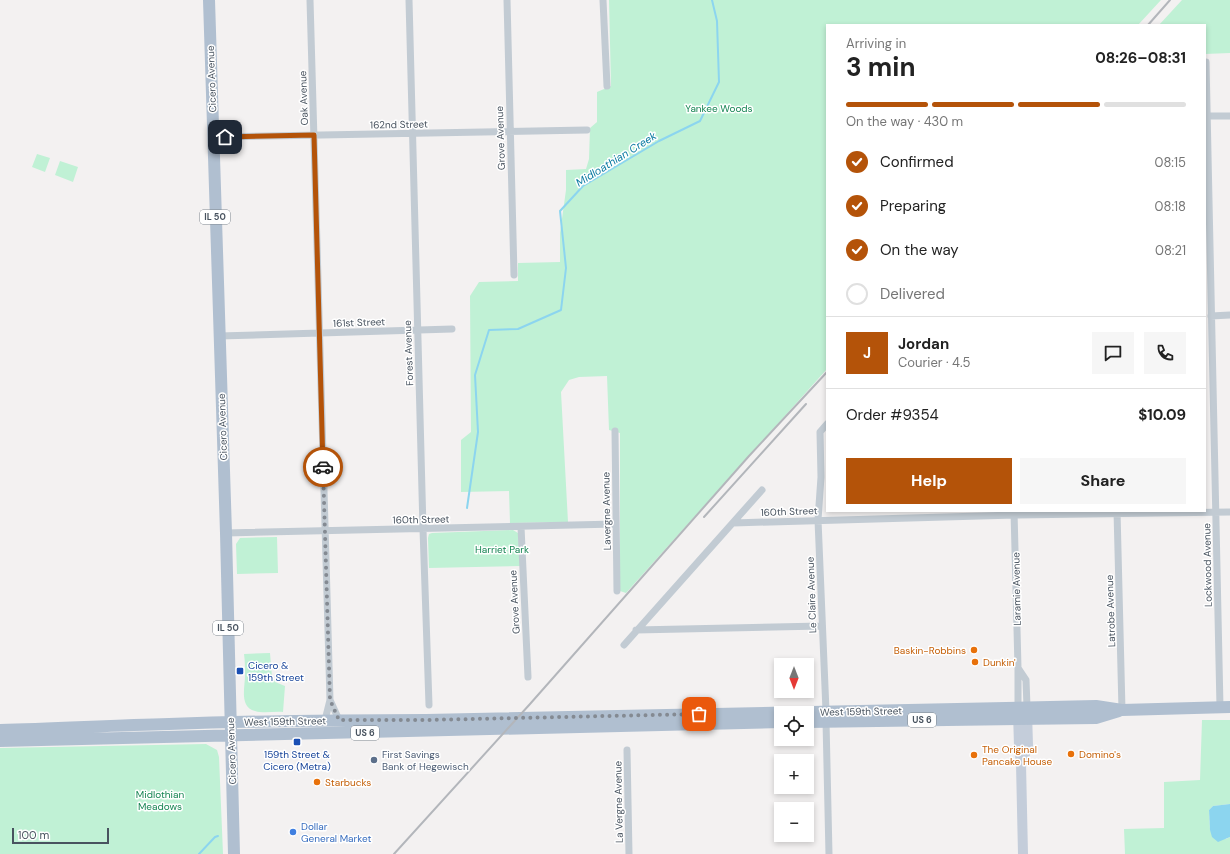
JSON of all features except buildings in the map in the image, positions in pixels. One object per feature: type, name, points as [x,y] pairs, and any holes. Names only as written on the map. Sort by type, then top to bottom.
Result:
[{"type":"main road","name":"Cicero Avenue","points":[[209,0],[226,533],[234,854]]},
{"type":"main road","name":"West 159th Street","points":[[0,730],[323,720],[1023,713],[1096,718],[1122,710],[1225,707]]},
{"type":"main road","name":"West 159th Street","points":[[814,720],[826,716]]},
{"type":"main road","name":"West 159th Street","points":[[0,742],[774,722]]},
{"type":"street","name":"Oak Avenue","points":[[310,0],[330,700],[326,716],[323,720]]},
{"type":"street","name":"Forest Avenue","points":[[409,0],[422,529],[428,704]]},
{"type":"street","name":"Grove Avenue","points":[[507,0],[514,275]]},
{"type":"street","points":[[603,0],[607,86]]},
{"type":"street","name":"Lockwood Avenue","points":[[1206,62],[1216,512],[1225,707]]},
{"type":"street","points":[[1206,116],[1230,116]]},
{"type":"street","name":"162nd Street","points":[[213,137],[587,130]]},
{"type":"street","points":[[1211,316],[1230,315]]},
{"type":"street","name":"161st Street","points":[[219,336],[452,329]]},
{"type":"street","name":"Le Claire Avenue","points":[[826,425],[820,432],[821,477],[818,520],[826,716],[829,854]]},
{"type":"street","name":"Lavergne Avenue","points":[[615,431],[617,591]]},
{"type":"street","points":[[624,645],[762,490]]},
{"type":"street","name":"Latrobe Avenue","points":[[1117,512],[1122,710]]},
{"type":"street","name":"160th Street","points":[[733,523],[1015,513],[1230,512]]},
{"type":"street","name":"Laramie Avenue","points":[[1015,513],[1018,668],[1023,713],[1021,764],[1023,854]]},
{"type":"street","name":"160th Street","points":[[226,533],[616,524]]},
{"type":"street","name":"Grove Avenue","points":[[521,527],[528,677]]},
{"type":"street","points":[[636,630],[822,626]]},
{"type":"street","name":"Oak Avenue","points":[[330,700],[339,720]]},
{"type":"street","name":"La Vergne Avenue","points":[[627,750],[629,854]]},
{"type":"green space","name":"Yankee Woods","points":[[609,0],[1161,0],[1139,24],[826,24],[826,370],[626,593],[620,591],[620,433],[609,430],[607,376],[579,377],[569,380],[561,392],[568,522],[510,523],[509,491],[461,492],[461,440],[471,432],[470,296],[479,282],[518,281],[518,263],[560,262],[560,233],[566,190],[566,170],[586,169],[589,159],[590,128],[597,122],[597,92],[611,86]]},
{"type":"green space","points":[[1182,0],[1230,0],[1230,53],[1206,54],[1206,24],[1160,24]]},
{"type":"green space","points":[[37,154],[50,158],[45,172],[32,167]]},
{"type":"green space","points":[[60,161],[78,167],[73,182],[55,175]]},
{"type":"green space","name":"Harriet Park","points":[[513,530],[518,533],[521,566],[429,568],[429,534]]},
{"type":"green space","points":[[277,537],[278,573],[237,574],[236,544],[240,538]]},
{"type":"green space","points":[[270,653],[272,677],[275,682],[285,686],[283,712],[255,711],[250,709],[245,701],[244,654]]},
{"type":"green space","points":[[1202,720],[1230,720],[1230,804],[1213,806],[1209,810],[1210,830],[1226,839],[1230,837],[1230,854],[1125,854],[1124,829],[1164,828],[1164,782],[1200,780]]},
{"type":"green space","name":"Midlothian Meadows","points":[[206,744],[217,750],[219,757],[223,854],[0,854],[0,748]]},
{"type":"water","points":[[1230,804],[1230,837],[1218,842],[1212,837],[1210,830],[1209,810],[1213,806]]},
{"type":"waterway","name":"Midloathian Creek","points":[[467,508],[478,432],[475,375],[489,330],[518,329],[561,310],[566,268],[560,211],[583,186],[659,141],[700,121],[719,82],[717,21],[712,0]]},
{"type":"waterway","points":[[199,854],[215,837],[218,836]]},
{"type":"railway","points":[[1149,24],[1170,0]]},
{"type":"railway","points":[[394,854],[530,704],[749,456],[826,373]]},
{"type":"railway","points":[[704,517],[806,404]]},
{"type":"way so far","points":[[323,467],[330,700],[339,720],[426,720],[699,714]]},
{"type":"place","name":"Baskin-Robbins","points":[[974,650]]},
{"type":"place","name":"Dunkin'","points":[[975,662]]},
{"type":"place","name":"Cicero & 159th Street","points":[[240,671]]},
{"type":"place","name":"159th Street & Cicero (Metra)","points":[[297,742]]},
{"type":"place","name":"Domino's","points":[[1071,754]]},
{"type":"place","name":"The Original Pancake House","points":[[974,755]]},
{"type":"place","name":"First Savings Bank of Hegewisch","points":[[374,760]]},
{"type":"place","name":"Starbucks","points":[[317,782]]},
{"type":"place","name":"Dollar General Market","points":[[293,832]]},
{"type":"route","points":[[225,137],[314,135],[323,467]]}]
